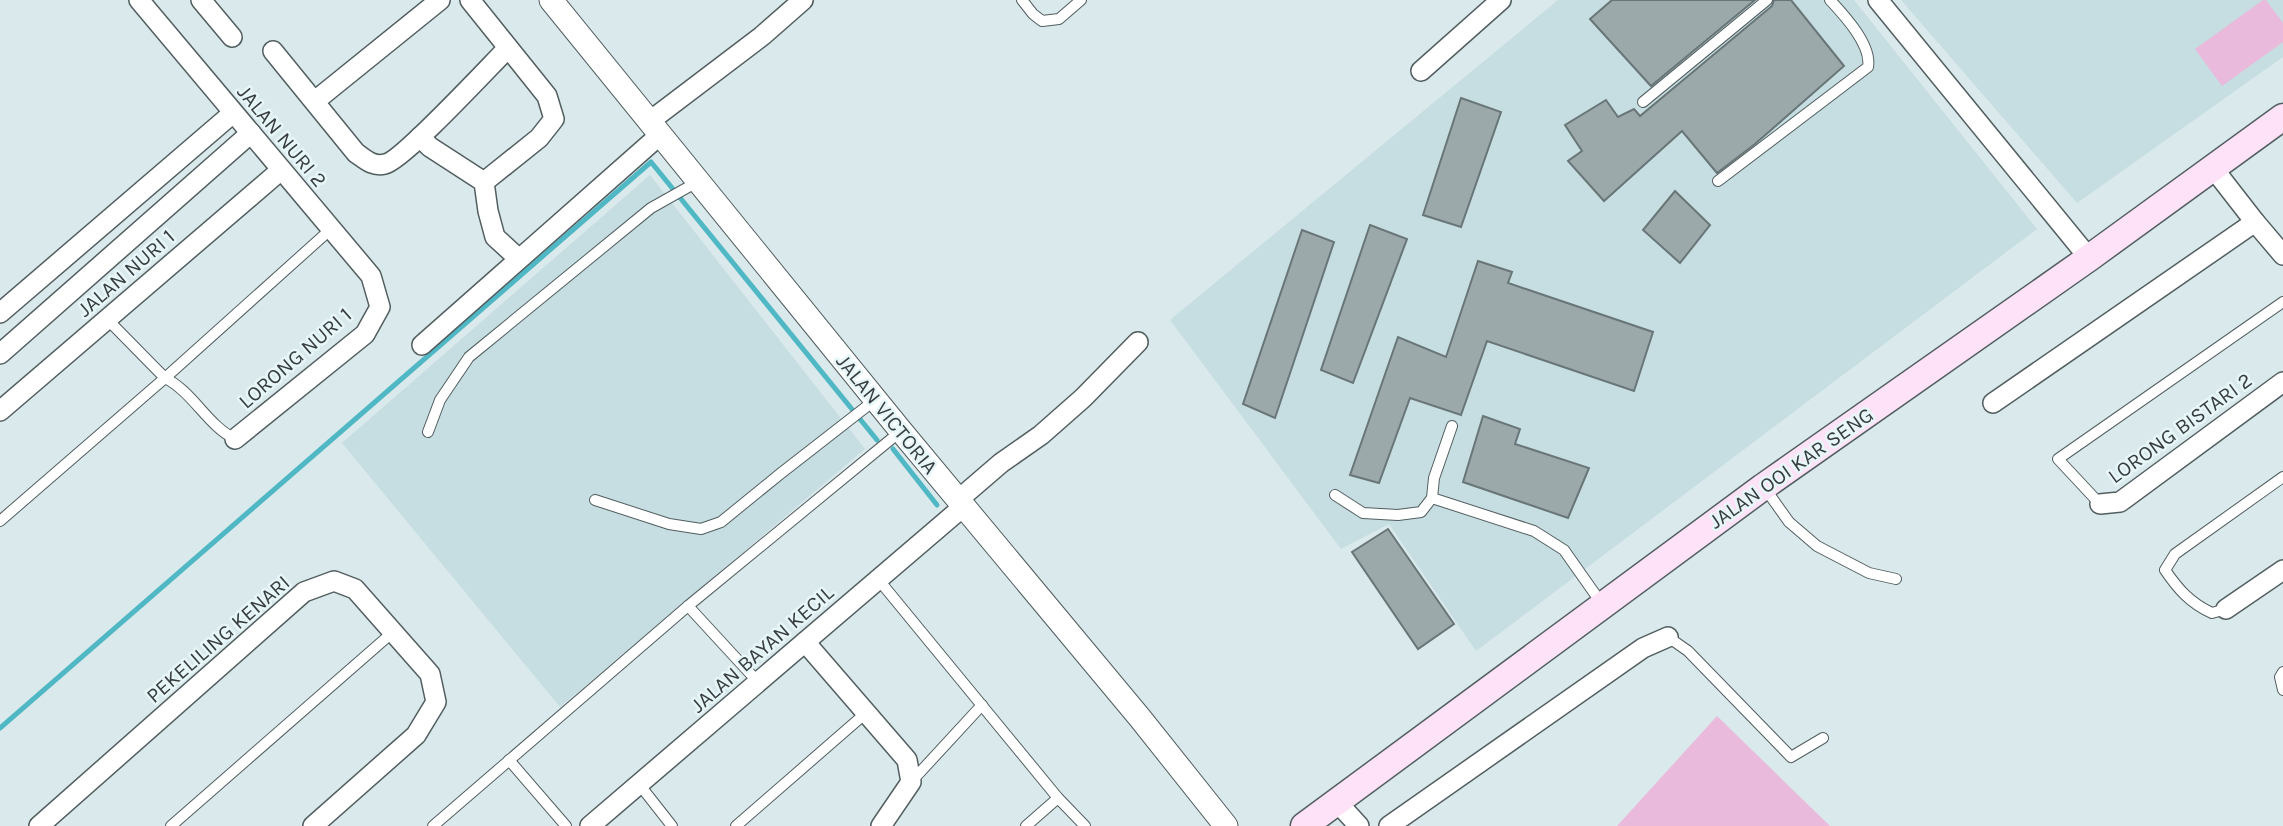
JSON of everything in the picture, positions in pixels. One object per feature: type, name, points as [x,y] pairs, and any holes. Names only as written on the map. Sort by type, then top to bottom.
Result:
[{"type":"main road","name":"JALAN OOI KAR SENG","points":[[1304,826],[1763,487],[2089,258],[2283,117]]},
{"type":"street","name":"JALAN NURI 2","points":[[139,0],[371,276],[380,307]]},
{"type":"street","points":[[201,0],[232,37]]},
{"type":"street","points":[[315,101],[440,0]]},
{"type":"street","points":[[470,0],[547,96],[554,119],[539,138],[484,182]]},
{"type":"street","name":"JALAN VICTORIA","points":[[551,0],[655,127],[692,185],[870,405],[901,431],[1140,718],[1226,826]]},
{"type":"street","points":[[422,345],[655,127],[803,0]]},
{"type":"street","points":[[1421,71],[1501,0]]},
{"type":"street","points":[[1878,0],[2089,258]]},
{"type":"street","points":[[273,51],[356,152],[372,164],[387,164],[420,137],[508,49]]},
{"type":"street","points":[[0,313],[233,113]]},
{"type":"street","name":"JALAN NURI 1","points":[[0,354],[251,133]]},
{"type":"street","points":[[420,137],[430,147],[484,182],[495,237],[518,258]]},
{"type":"street","points":[[2213,168],[2283,255]]},
{"type":"street","name":"JALAN NURI 1","points":[[0,411],[281,170]]},
{"type":"street","points":[[1993,403],[2255,222]]},
{"type":"street","name":"LORONG NURI 1","points":[[235,439],[365,334],[380,307]]},
{"type":"street","name":"JALAN BAYAN KECIL","points":[[590,826],[878,579],[961,503],[1000,463],[1041,435],[1083,398],[1138,342]]},
{"type":"street","name":"LORONG BISTARI 2","points":[[2100,504],[2120,502],[2283,382]]},
{"type":"street","points":[[2226,609],[2283,570]]},
{"type":"street","name":"PEKELILING KENARI","points":[[39,826],[304,592],[334,581],[355,589],[430,674],[436,702],[416,736],[313,826]]},
{"type":"street","points":[[1388,826],[1643,648],[1668,637]]},
{"type":"street","points":[[804,642],[907,760],[911,782],[881,826]]},
{"type":"street","points":[[1337,802],[1359,826]]},
{"type":"lane","points":[[1022,0],[1042,21],[1059,19],[1081,0]]},
{"type":"lane","points":[[1643,102],[1767,0]]},
{"type":"lane","points":[[1718,181],[1868,67],[1870,57],[1866,49],[1845,15],[1830,0]]},
{"type":"lane","points":[[428,432],[440,400],[469,357],[651,208],[692,185]]},
{"type":"lane","points":[[0,521],[331,229]]},
{"type":"lane","points":[[2100,504],[2058,459],[2283,302]]},
{"type":"lane","points":[[107,319],[165,378],[177,384],[223,433],[235,439]]},
{"type":"lane","points":[[595,500],[669,524],[702,529],[721,522],[870,405]]},
{"type":"lane","points":[[1335,495],[1363,513],[1398,515],[1420,512],[1432,498],[1434,478],[1452,426]]},
{"type":"lane","points":[[433,826],[688,606],[901,431]]},
{"type":"lane","points":[[2226,609],[2212,613],[2199,607],[2180,592],[2165,570],[2175,554],[2283,477]]},
{"type":"lane","points":[[1763,487],[1788,522],[1817,546],[1869,573],[1896,579]]},
{"type":"lane","points":[[1432,498],[1534,531],[1564,550],[1602,605]]},
{"type":"lane","points":[[878,579],[1058,798],[1085,826]]},
{"type":"lane","points":[[688,606],[758,682]]},
{"type":"lane","points":[[170,826],[393,632]]},
{"type":"lane","points":[[1668,637],[1688,652],[1791,757],[1823,737]]},
{"type":"lane","points":[[2283,671],[2280,677],[2283,690]]},
{"type":"lane","points":[[911,782],[982,705]]},
{"type":"lane","points":[[736,826],[867,712]]},
{"type":"lane","points":[[509,760],[566,826]]},
{"type":"lane","points":[[639,784],[672,826]]},
{"type":"lane","points":[[1026,826],[1058,798]]},
{"type":"shaded area","points":[[1558,0],[1854,0],[2037,229],[1476,651],[1389,524],[1341,549],[1170,320]]},
{"type":"shaded area","points":[[1901,0],[2283,0],[2283,57],[2077,203]]},
{"type":"shaded area","points":[[2266,0],[2283,23],[2283,42],[2222,86],[2195,49]]},
{"type":"shaded area","points":[[650,175],[865,449],[560,707],[342,443]]},
{"type":"shaded area","points":[[1717,716],[1830,826],[1617,826]]},
{"type":"building","points":[[1612,0],[1755,0],[1651,86],[1590,19]]},
{"type":"building","points":[[1774,0],[1791,0],[1844,66],[1755,144],[1717,173],[1682,131],[1604,201],[1568,161],[1582,151],[1565,125],[1606,100],[1618,117],[1634,109],[1640,116],[1772,6]]},
{"type":"building","points":[[1461,98],[1501,112],[1461,227],[1423,215]]},
{"type":"building","points":[[1675,191],[1710,225],[1680,263],[1643,230]]},
{"type":"building","points":[[1370,225],[1407,239],[1353,383],[1321,370]]},
{"type":"building","points":[[1302,230],[1334,242],[1275,418],[1243,404]]},
{"type":"building","points":[[1478,261],[1512,272],[1508,283],[1653,332],[1634,391],[1487,341],[1461,415],[1410,398],[1379,483],[1350,475],[1398,337],[1446,357]]},
{"type":"building","points":[[1483,416],[1520,429],[1515,444],[1589,468],[1568,518],[1463,482]]},
{"type":"building","points":[[1388,529],[1454,624],[1418,649],[1352,552]]},
{"type":"waterway","points":[[0,728],[651,162],[877,440]]},
{"type":"waterway","points":[[893,449],[937,505]]}]
